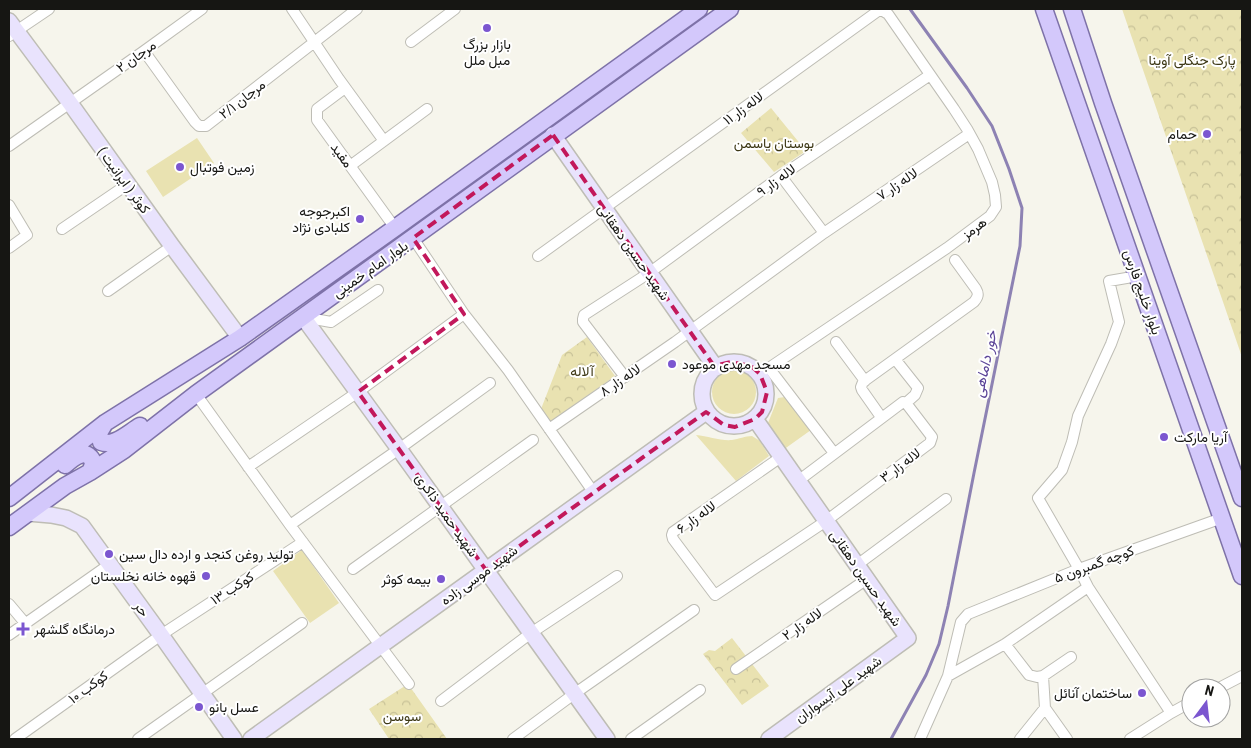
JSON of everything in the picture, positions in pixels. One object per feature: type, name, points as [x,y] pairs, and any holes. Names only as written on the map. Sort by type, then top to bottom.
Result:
[{"type":"main road","name":"بلوار امام خمینی","points":[[9,498],[105,422],[240,338],[699,9]]},
{"type":"main road","name":"بلوار امام خمینی","points":[[9,527],[65,486],[124,450],[196,394],[730,9]]},
{"type":"main road","name":"بلوار خلیج فارس","points":[[1044,9],[1242,576]]},
{"type":"main road","name":"بلوار خلیج فارس","points":[[1072,9],[1103,104],[1242,498]]},
{"type":"main road","points":[[105,422],[99,433],[101,442],[106,444],[112,443],[150,421],[165,418]]},
{"type":"main road","points":[[34,479],[53,474],[76,457],[84,454],[92,459],[93,465],[90,472]]},
{"type":"street","points":[[11,29],[49,9]]},
{"type":"street","name":"مرجان ۲","points":[[9,146],[202,9]]},
{"type":"street","points":[[292,9],[384,141]]},
{"type":"street","name":"مرجان ۲/۱","points":[[144,51],[195,122],[200,126],[206,126],[357,9]]},
{"type":"street","points":[[411,42],[455,9]]},
{"type":"street","name":"لاله زار ۱۱","points":[[538,256],[878,11],[883,11]]},
{"type":"street","name":"هرمز","points":[[764,371],[947,248],[990,216],[996,207],[992,182],[978,149],[954,109],[888,14],[883,11]]},
{"type":"street","name":"کوثر ( ایرانیت )","points":[[11,29],[70,103],[240,338]]},
{"type":"street","name":"لاله زار ۹","points":[[625,377],[584,322],[584,315],[649,273],[781,176],[930,75]]},
{"type":"street","name":"مفید","points":[[346,88],[317,108],[316,120],[395,228]]},
{"type":"street","points":[[350,166],[427,109]]},
{"type":"street","name":"لاله زار ۷","points":[[690,331],[824,233],[969,134]]},
{"type":"street","name":"شهید حسین دهقانی","points":[[553,135],[716,368]]},
{"type":"street","points":[[781,176],[824,233]]},
{"type":"street","points":[[62,229],[128,184]]},
{"type":"street","points":[[9,205],[27,235],[9,248]]},
{"type":"street","points":[[413,238],[464,314],[508,370],[594,493]]},
{"type":"street","points":[[108,291],[172,246]]},
{"type":"street","points":[[881,417],[862,390],[862,384],[977,298],[978,293],[976,289],[955,260]]},
{"type":"street","points":[[1138,276],[1109,281],[1119,322],[1078,416],[1072,442],[1062,470],[1038,498],[1080,569],[1088,587],[1171,713]]},
{"type":"street","points":[[303,317],[331,322],[378,290]]},
{"type":"street","points":[[248,467],[358,392],[464,314]]},
{"type":"street","name":"شهید حمید ذاکری","points":[[303,317],[607,739]]},
{"type":"street","name":"لاله زار ۸","points":[[549,428],[690,331]]},
{"type":"street","points":[[836,342],[865,381]]},
{"type":"street","points":[[798,480],[881,417],[915,395],[918,388],[895,359]]},
{"type":"street","points":[[764,371],[764,382],[767,392],[766,402],[762,412],[755,420],[746,425],[735,427],[724,425],[714,420],[706,412],[702,402],[701,390],[704,380],[720,365],[741,362],[764,371],[834,453]]},
{"type":"street","points":[[290,525],[490,383]]},
{"type":"street","points":[[196,394],[290,525],[409,684]]},
{"type":"street","name":"لاله زار ۳","points":[[826,521],[930,443],[932,437],[903,403]]},
{"type":"street","name":"شهید موسی زاده","points":[[251,739],[706,412]]},
{"type":"street","name":"شهید حسین دهقانی","points":[[755,420],[908,638]]},
{"type":"street","points":[[353,569],[533,440]]},
{"type":"street","name":"لاله زار ۶","points":[[781,457],[673,532],[673,539],[715,595],[826,521]]},
{"type":"street","points":[[857,565],[946,499]]},
{"type":"street","name":"حر","points":[[28,513],[66,518],[82,526],[234,739]]},
{"type":"street","name":"کوچه گمبرون ۵","points":[[948,676],[961,622],[968,614],[1080,569],[1222,518]]},
{"type":"street","name":"کوکب ۱۳","points":[[161,635],[303,542]]},
{"type":"street","points":[[9,634],[110,564]]},
{"type":"street","points":[[441,701],[531,633],[617,576]]},
{"type":"street","name":"لاله زار ۲","points":[[736,669],[867,579]]},
{"type":"street","points":[[921,738],[948,676],[1005,644],[1088,587]]},
{"type":"street","points":[[9,604],[25,623]]},
{"type":"street","points":[[513,739],[694,610]]},
{"type":"street","points":[[138,739],[302,623]]},
{"type":"street","name":"کوکب ۱۰","points":[[15,739],[161,635]]},
{"type":"street","name":"شهید علی آبسواران","points":[[769,739],[908,638]]},
{"type":"street","points":[[1005,644],[1029,675],[1037,677],[1042,676],[1071,657]]},
{"type":"street","points":[[1042,676],[1046,708],[1067,739]]},
{"type":"street","points":[[631,739],[700,690]]},
{"type":"street","points":[[1020,739],[1046,708]]},
{"type":"street","points":[[1130,739],[1181,708]]},
{"type":"highlighted area","points":[[553,135],[714,366],[731,362],[751,366],[760,374],[767,392],[762,412],[755,419],[735,427],[724,425],[706,412],[486,570],[358,392],[464,314],[413,238]]},
{"type":"green space","name":"پارک جنگلی آوینا","points":[[1122,9],[1242,9],[1242,357]]},
{"type":"green space","name":"بوستان یاسمن","points":[[771,108],[806,151],[774,172],[741,133]]},
{"type":"green space","name":"زمین فوتبال","points":[[197,138],[214,163],[163,197],[146,171]]},
{"type":"green space","name":"آلاله","points":[[587,337],[615,376],[549,423],[541,409],[562,355]]},
{"type":"green space","points":[[734,370],[746,374],[752,380],[756,392],[752,404],[746,410],[734,414],[722,410],[716,404],[712,392],[716,380],[722,374]]},
{"type":"green space","points":[[785,397],[811,430],[783,450],[771,433],[768,423],[778,398]]},
{"type":"green space","points":[[696,435],[728,440],[752,436],[760,441],[769,456],[736,481]]},
{"type":"green space","points":[[302,550],[339,603],[310,623],[273,571]]},
{"type":"green space","points":[[732,638],[769,686],[742,705],[703,654],[709,650],[715,651]]},
{"type":"green space","name":"سوسن","points":[[408,684],[447,739],[389,739],[369,709]]},
{"type":"waterway","name":"خور داماهی","points":[[891,739],[926,675],[939,644],[1020,246],[1022,208],[992,126],[910,9]]},
{"type":"place","name":"بازار بزرگ مبل ملل","points":[[487,28]]},
{"type":"place","name":"حمام","points":[[1207,134]]},
{"type":"place","name":"زمین فوتبال","points":[[180,167]]},
{"type":"place","name":"اکبرجوجه کلبادی نژاد","points":[[360,219]]},
{"type":"place","name":"مسجد مهدی موعود","points":[[672,364]]},
{"type":"place","name":"آریا مارکت","points":[[1164,437]]},
{"type":"place","name":"تولید روغن کنجد و ارده دال سین","points":[[109,554]]},
{"type":"place","name":"قهوه خانه نخلستان","points":[[206,576]]},
{"type":"place","name":"بیمه کوثر","points":[[441,579]]},
{"type":"place","name":"درمانگاه گلشهر","points":[[23,629]]},
{"type":"place","name":"ساختمان آنائل","points":[[1142,693]]},
{"type":"place","name":"عسل بانو","points":[[199,707]]}]
